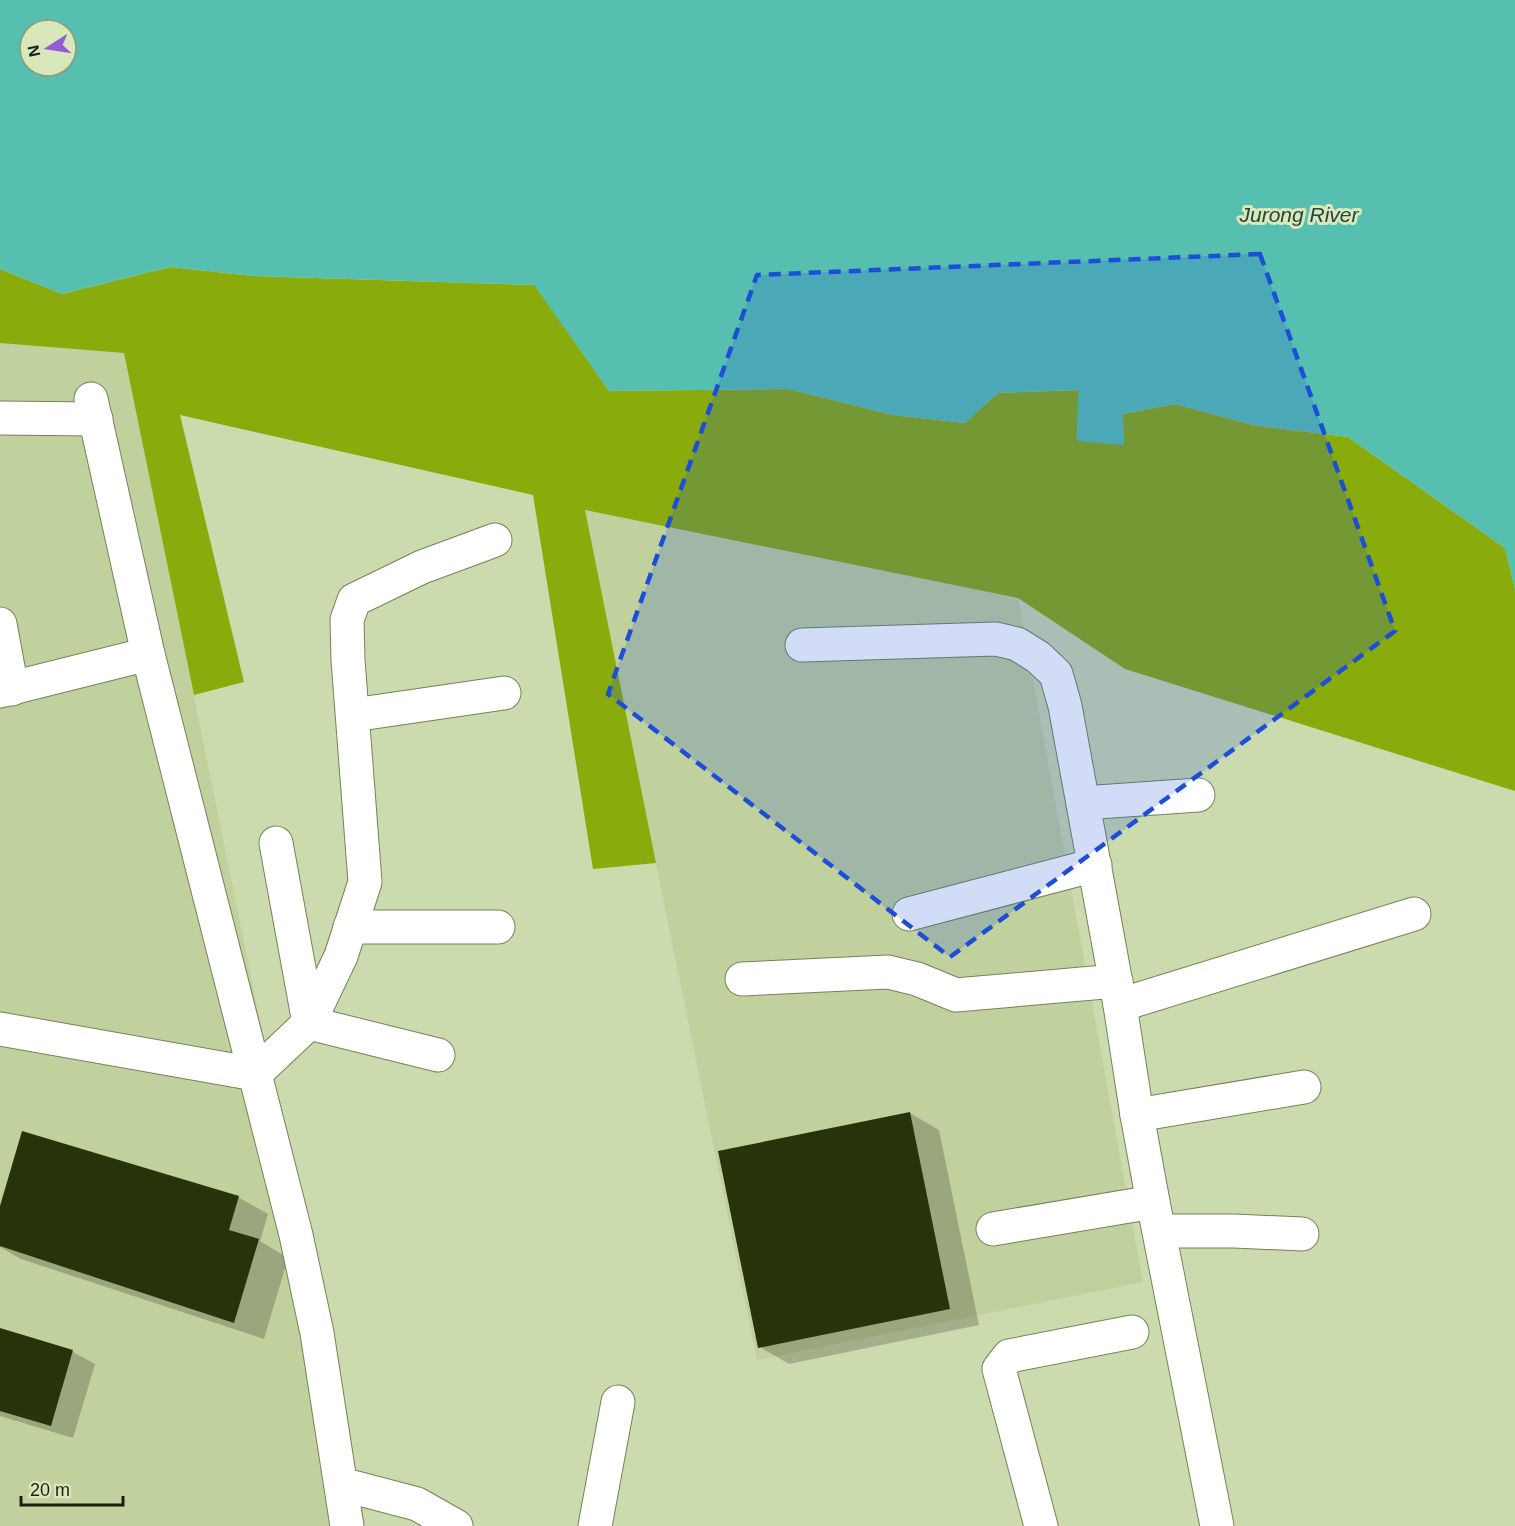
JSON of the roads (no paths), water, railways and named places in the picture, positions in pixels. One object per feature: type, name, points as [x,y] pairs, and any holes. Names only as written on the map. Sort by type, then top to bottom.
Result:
[{"type":"lane","points":[[0,418],[93,409],[148,654],[296,1235],[314,1322],[347,1526]]},
{"type":"lane","points":[[255,1074],[309,1023],[341,956],[366,882],[348,660],[347,620],[354,600],[422,567],[495,540]]},
{"type":"lane","points":[[0,624],[6,690],[148,654]]},
{"type":"lane","points":[[802,645],[996,639],[1017,644],[1038,657],[1056,675],[1065,706],[1118,993],[1137,1115],[1217,1526]]},
{"type":"lane","points":[[352,715],[504,693]]},
{"type":"lane","points":[[1083,803],[1198,795]]},
{"type":"lane","points":[[276,843],[309,1023]]},
{"type":"lane","points":[[909,914],[1095,865]]},
{"type":"lane","points":[[742,979],[888,972],[917,979],[956,995],[1118,993],[1414,914]]},
{"type":"lane","points":[[350,927],[498,927]]},
{"type":"lane","points":[[309,1023],[438,1055]]},
{"type":"lane","points":[[0,1029],[255,1074]]},
{"type":"lane","points":[[1137,1115],[1304,1087]]},
{"type":"lane","points":[[993,1229],[1156,1216],[1234,1231],[1302,1234]]},
{"type":"lane","points":[[1041,1526],[999,1369],[1009,1356],[1132,1332]]},
{"type":"lane","points":[[595,1526],[618,1402]]},
{"type":"lane","points":[[341,1484],[417,1504],[456,1526]]},
{"type":"water","name":"Jurong River","points":[[0,0],[1515,0],[1515,589],[1505,548],[1348,437],[1253,425],[1175,404],[1123,414],[1124,445],[1077,441],[1078,390],[998,393],[965,423],[893,415],[789,389],[609,391],[534,285],[253,276],[170,267],[62,294],[0,269]]}]
